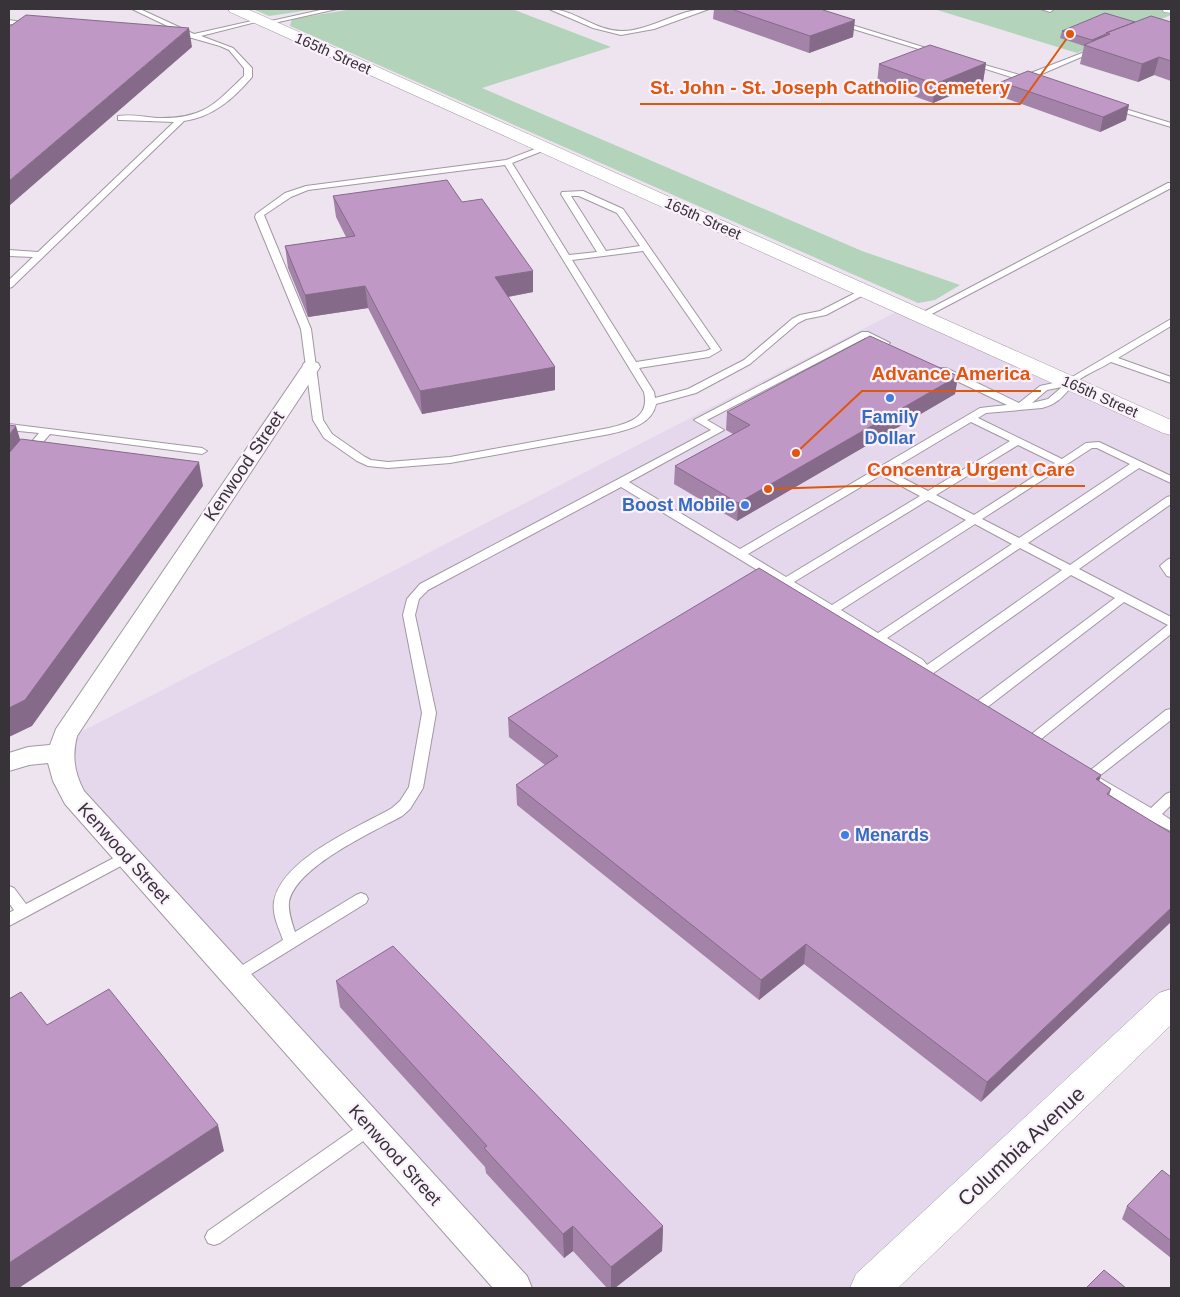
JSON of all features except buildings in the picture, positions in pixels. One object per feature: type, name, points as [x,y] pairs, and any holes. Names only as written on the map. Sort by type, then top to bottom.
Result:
[{"type":"main road","name":"165th Street","points":[[235,9],[1171,428]]},
{"type":"main road","name":"Columbia Avenue","points":[[870,1288],[1171,1003]]},
{"type":"street","name":"Kenwood Street","points":[[311,367],[65,735],[59,753],[62,777],[74,797],[514,1288]]},
{"type":"street","points":[[9,762],[28,756],[59,753]]},
{"type":"lane","points":[[135,9],[193,36],[262,21],[334,9]]},
{"type":"lane","points":[[557,9],[619,33],[632,32],[703,9]]},
{"type":"lane","points":[[832,20],[947,56]]},
{"type":"lane","points":[[9,22],[38,24]]},
{"type":"lane","points":[[122,118],[181,120],[200,115],[216,107],[248,77],[248,68],[231,49],[211,40],[193,36],[164,34]]},
{"type":"lane","points":[[1023,79],[1109,44]]},
{"type":"lane","points":[[966,62],[1042,85]]},
{"type":"lane","points":[[1106,105],[1171,125]]},
{"type":"lane","points":[[9,285],[181,120]]},
{"type":"lane","points":[[507,162],[632,366],[650,392],[653,402],[650,410],[644,417],[634,423],[610,431],[450,460],[377,465],[361,459],[322,430],[318,420],[306,329],[259,217],[264,210],[297,191],[321,185],[507,162],[546,148]]},
{"type":"lane","points":[[921,316],[1171,185]]},
{"type":"lane","points":[[603,254],[565,194],[580,193],[620,211],[716,350],[709,354],[632,366]]},
{"type":"lane","points":[[566,258],[646,248]]},
{"type":"lane","points":[[9,253],[41,256]]},
{"type":"lane","points":[[653,402],[692,391],[751,359],[795,321],[803,317],[823,313],[866,291]]},
{"type":"lane","points":[[1020,407],[1044,388],[1070,382],[1171,322]]},
{"type":"lane","points":[[291,942],[282,913],[282,900],[286,888],[293,878],[312,862],[397,812],[405,805],[416,788],[429,713],[409,614],[412,600],[417,593],[424,587],[719,430],[699,420],[865,334],[899,350]]},
{"type":"lane","points":[[1110,358],[1171,380]]},
{"type":"lane","points":[[934,366],[1020,407]]},
{"type":"lane","points":[[740,554],[984,410],[1051,402],[1062,396],[1070,382]]},
{"type":"lane","points":[[971,418],[1063,463]]},
{"type":"lane","points":[[9,427],[202,450]]},
{"type":"lane","points":[[9,475],[47,432]]},
{"type":"lane","points":[[786,582],[1017,441]]},
{"type":"lane","points":[[832,610],[973,518],[1090,445],[1099,446],[1171,480]]},
{"type":"lane","points":[[879,638],[1138,464]]},
{"type":"lane","points":[[881,471],[1171,622]]},
{"type":"lane","points":[[621,482],[920,662],[930,681],[938,686]]},
{"type":"lane","points":[[925,673],[1070,569],[1171,500]]},
{"type":"lane","points":[[1171,562],[1166,566],[1171,573]]},
{"type":"lane","points":[[991,718],[972,706],[1123,597]]},
{"type":"lane","points":[[1030,741],[1171,628]]},
{"type":"lane","points":[[1171,713],[1085,774],[1171,826]]},
{"type":"lane","points":[[1152,814],[1171,797]]},
{"type":"lane","points":[[9,920],[127,856]]},
{"type":"lane","points":[[9,892],[24,912]]},
{"type":"lane","points":[[235,977],[360,899]]},
{"type":"lane","points":[[214,1237],[370,1127]]},
{"type":"shaded area","points":[[902,309],[1171,430],[1171,993],[858,1288],[526,1288],[79,795],[67,739]]},
{"type":"green space","points":[[253,9],[316,9],[269,16]]},
{"type":"green space","points":[[353,9],[512,9],[611,47],[482,88],[862,251],[960,285],[935,300],[918,303],[290,26],[292,19]]},
{"type":"green space","points":[[934,9],[1161,9],[1171,12],[1171,15],[1077,53]]},
{"type":"place","name":"St. John - St. Joseph Catholic Cemetery","points":[[1070,34]]},
{"type":"place","name":"Family Dollar","points":[[890,398]]},
{"type":"place","name":"Advance America","points":[[796,453]]},
{"type":"place","name":"Concentra Urgent Care","points":[[768,489]]},
{"type":"place","name":"Boost Mobile","points":[[745,505]]},
{"type":"place","name":"Menards","points":[[845,835]]}]
